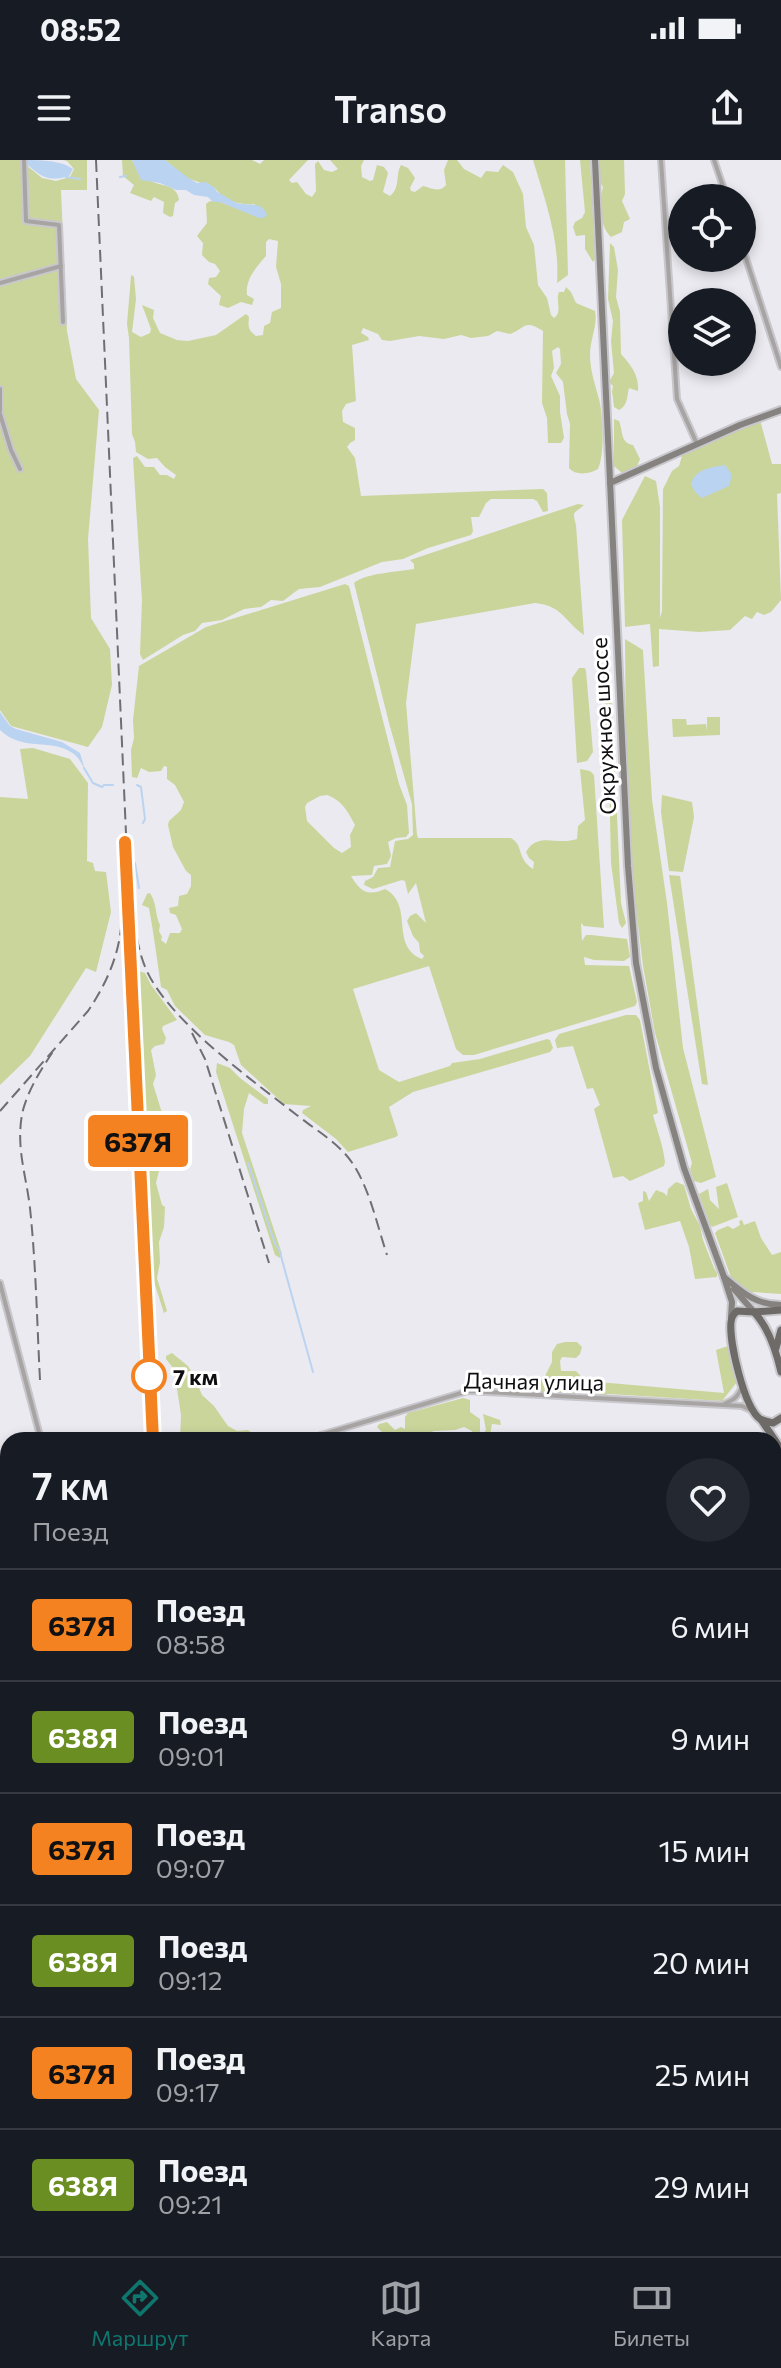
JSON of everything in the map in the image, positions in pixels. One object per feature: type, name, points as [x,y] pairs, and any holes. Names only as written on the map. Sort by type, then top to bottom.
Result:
[{"type":"main road","name":"Окружное шоссе","points":[[595,160],[628,866],[636,963],[656,1068],[684,1168],[732,1302],[732,1336],[742,1385],[754,1411],[770,1432]]},
{"type":"main road","points":[[610,483],[781,410]]},
{"type":"main road","name":"Окружное шоссе","points":[[724,1277],[765,1326],[781,1372]]},
{"type":"main road","points":[[724,1277],[757,1302],[781,1308]]},
{"type":"main road","points":[[731,1319],[737,1311],[781,1308]]},
{"type":"main road","points":[[777,1354],[781,1330]]},
{"type":"main road","points":[[761,1419],[773,1423],[781,1418]]},
{"type":"street","points":[[661,160],[677,399],[697,444]]},
{"type":"street","points":[[714,160],[722,184]]},
{"type":"street","points":[[24,163],[26,221],[59,225],[63,322]]},
{"type":"street","points":[[0,283],[61,266]]},
{"type":"street","points":[[750,272],[781,367]]},
{"type":"street","points":[[0,389],[0,413],[20,469]]},
{"type":"street","points":[[0,1283],[39,1432]]},
{"type":"street","points":[[722,1405],[732,1401],[742,1385]]},
{"type":"street","name":"Дачная улица","points":[[331,1432],[468,1391],[742,1406],[754,1411]]},
{"type":"green space","points":[[0,160],[20,160],[42,178],[56,181],[70,177],[74,169],[63,160],[87,160],[87,190],[61,190],[67,331],[76,379],[99,410],[88,539],[91,618],[110,649],[112,685],[102,727],[88,747],[11,726],[0,710]]},
{"type":"green space","points":[[122,160],[132,160],[146,178],[175,191],[179,200],[175,203],[173,216],[163,213],[164,202],[130,193],[134,185],[123,176]]},
{"type":"green space","points":[[165,160],[252,160],[260,164],[264,160],[308,160],[289,180],[297,182],[312,197],[316,191],[315,164],[318,161],[324,170],[332,172],[338,169],[330,160],[364,160],[362,177],[370,181],[377,165],[384,167],[388,173],[383,192],[390,196],[396,189],[401,165],[408,168],[415,178],[410,188],[415,192],[423,186],[435,189],[444,187],[444,170],[448,160],[457,160],[464,169],[481,178],[486,171],[498,172],[503,165],[513,172],[523,194],[526,227],[534,245],[538,285],[547,298],[551,315],[554,318],[557,316],[559,292],[564,292],[566,287],[576,303],[595,311],[590,355],[602,424],[602,454],[598,469],[583,473],[569,468],[570,424],[563,382],[556,373],[561,364],[558,347],[552,351],[554,368],[551,376],[560,396],[564,438],[561,443],[548,443],[547,418],[542,403],[543,331],[537,327],[528,325],[510,334],[497,331],[488,336],[471,338],[461,335],[444,339],[419,336],[390,341],[382,340],[378,334],[363,328],[361,333],[369,340],[352,345],[356,401],[346,404],[342,411],[343,422],[355,428],[355,440],[347,447],[355,458],[361,496],[543,489],[547,493],[548,511],[543,512],[533,499],[491,499],[479,517],[471,517],[471,535],[403,559],[382,562],[320,587],[299,589],[283,601],[271,600],[261,607],[244,609],[222,620],[202,623],[195,631],[143,660],[140,654],[142,600],[133,458],[137,456],[145,467],[154,467],[160,475],[174,479],[176,475],[157,458],[148,459],[136,452],[132,434],[127,324],[131,276],[134,277],[136,299],[132,332],[141,337],[150,333],[151,329],[142,305],[154,310],[153,318],[160,333],[188,341],[216,335],[246,314],[251,332],[256,336],[263,335],[272,312],[281,308],[281,284],[276,267],[278,241],[269,239],[266,242],[266,256],[249,279],[247,295],[254,299],[252,305],[241,302],[228,308],[219,305],[221,296],[208,284],[209,278],[216,277],[220,271],[202,255],[203,243],[197,236],[207,223],[206,204],[210,201],[220,202],[249,213],[255,204],[227,199],[215,188],[187,178]]},
{"type":"green space","points":[[533,160],[565,160],[568,275],[557,283],[554,236]]},
{"type":"green space","points":[[580,160],[590,160],[593,262],[585,249],[585,235],[576,236],[573,227],[585,212]]},
{"type":"green space","points":[[598,160],[624,160],[625,194],[622,201],[630,219],[624,222],[622,232],[611,237],[604,227],[601,214],[603,187],[599,181]]},
{"type":"green space","points":[[610,243],[614,247],[618,270],[616,297],[620,312],[621,354],[634,371],[638,386],[638,391],[629,388],[626,403],[619,410],[614,407],[613,386],[609,382],[614,373],[613,321],[608,299]]},
{"type":"green space","points":[[614,419],[619,421],[624,439],[633,445],[640,459],[637,466],[622,473],[614,466]]},
{"type":"green space","points":[[760,420],[772,464],[781,464],[781,493],[777,494],[781,600],[771,612],[764,615],[757,612],[752,619],[745,616],[730,630],[699,632],[659,629],[659,666],[653,667],[650,624],[625,627],[622,520],[645,476],[656,481],[660,507],[660,618],[663,489],[672,471],[687,452]]},
{"type":"green space","points":[[578,504],[584,505],[574,514],[584,635],[557,610],[535,603],[416,624],[406,703],[417,835],[418,838],[511,838],[533,869],[534,862],[526,852],[536,842],[577,839],[578,826],[585,820],[580,769],[590,771],[594,775],[604,928],[581,923],[582,941],[586,935],[627,939],[630,957],[624,961],[584,957],[585,965],[629,966],[637,1002],[635,1006],[474,1055],[463,1055],[456,1049],[429,966],[353,989],[379,1070],[399,1082],[452,1063],[480,1059],[547,1039],[553,1048],[550,1052],[413,1092],[389,1107],[398,1135],[396,1137],[348,1152],[302,1113],[311,1106],[284,1104],[241,1065],[234,1045],[205,1035],[175,1006],[167,990],[161,987],[149,908],[142,905],[150,893],[160,925],[161,940],[166,944],[170,933],[180,933],[182,929],[176,915],[170,913],[169,908],[178,906],[179,896],[187,894],[191,875],[173,847],[168,825],[184,802],[175,785],[167,779],[167,767],[149,772],[141,768],[137,778],[132,777],[133,720],[139,666],[206,627],[345,584],[349,586],[407,805],[409,833],[406,837],[388,842],[391,856],[387,864],[374,866],[372,875],[351,876],[365,891],[385,889],[394,896],[399,905],[407,945],[412,953],[422,959],[424,956],[419,943],[407,921],[416,913],[426,923],[416,883],[408,894],[402,880],[373,889],[364,885],[378,868],[390,867],[395,841],[413,835],[412,804],[354,583],[374,575],[414,569],[410,560]],"holes":[[[327,795],[344,807],[355,825],[350,835],[351,847],[342,853],[307,821],[307,803]]]},
{"type":"green space","points":[[625,639],[643,650],[652,800],[683,1048],[716,1177],[701,1183],[694,1181],[690,1169],[692,1163],[655,1033],[643,966],[630,857]]},
{"type":"green space","points":[[579,668],[586,671],[593,752],[587,761],[577,763],[572,678]]},
{"type":"green space","points":[[604,668],[610,671],[614,752],[608,757],[602,674]]},
{"type":"green space","points":[[707,717],[720,717],[720,735],[673,737],[672,719],[686,719],[687,725],[706,724],[707,731]]},
{"type":"green space","points":[[33,748],[70,759],[88,783],[87,861],[93,863],[95,871],[106,872],[111,912],[96,972],[86,968],[30,1056],[0,1085],[0,797],[28,799],[20,749]]},
{"type":"green space","points":[[609,771],[615,771],[621,903],[626,923],[622,928],[611,863]]},
{"type":"green space","points":[[662,795],[692,802],[694,817],[683,872],[669,871],[661,812]]},
{"type":"green space","points":[[669,875],[680,876],[708,1085],[702,1084]]},
{"type":"green space","points":[[138,971],[145,973],[177,1020],[163,1026],[164,1044],[151,1050],[156,1075],[153,1084],[162,1113],[161,1131],[168,1157],[168,1170],[159,1171],[156,1183],[165,1207],[157,1278],[167,1311],[164,1313],[148,1263]]},
{"type":"green space","points":[[636,1015],[640,1020],[658,1113],[653,1115],[665,1162],[664,1166],[630,1181],[623,1176],[613,1178],[594,1109],[600,1105],[593,1088],[587,1089],[573,1046],[557,1048],[555,1040],[559,1034]]},
{"type":"green space","points":[[217,1063],[230,1068],[268,1099],[268,1104],[264,1104],[249,1093],[242,1133],[282,1254],[280,1258],[275,1255],[216,1072]]},
{"type":"green space","points":[[676,1182],[684,1185],[717,1277],[695,1279],[680,1221],[645,1230],[638,1203],[643,1201],[643,1191],[649,1201],[656,1190],[667,1196],[668,1189]]},
{"type":"green space","points":[[727,1183],[738,1217],[712,1227],[699,1194],[708,1189],[710,1200],[719,1209],[716,1187]]},
{"type":"green space","points":[[742,1220],[744,1225],[755,1221],[772,1255],[781,1252],[781,1294],[736,1291],[715,1233],[728,1226],[733,1229]]},
{"type":"green space","points":[[577,1342],[582,1347],[576,1358],[562,1357],[560,1361],[561,1371],[576,1371],[580,1375],[581,1385],[577,1393],[540,1392],[512,1386],[512,1380],[529,1383],[544,1378],[552,1362],[552,1352],[557,1344]]},
{"type":"green space","points":[[728,1346],[737,1382],[722,1401],[600,1396],[585,1389],[587,1381],[724,1393],[716,1350]]},
{"type":"green space","points":[[172,1353],[188,1366],[202,1395],[228,1426],[237,1431],[251,1432],[180,1432],[174,1369],[166,1356]]},
{"type":"green space","points":[[463,1398],[470,1400],[470,1412],[480,1419],[480,1432],[464,1427],[431,1432],[382,1432],[377,1427],[387,1422],[395,1430],[405,1429],[408,1413]]},
{"type":"green space","points":[[483,1414],[500,1420],[501,1425],[492,1424],[490,1432],[484,1432]]},
{"type":"water","points":[[22,160],[56,162],[73,169],[69,176],[48,178],[38,174]]},
{"type":"water","points":[[132,160],[165,160],[197,183],[206,182],[237,203],[262,207],[267,215],[259,218],[213,202],[208,197],[141,180]]},
{"type":"water","points":[[725,465],[732,475],[729,486],[702,498],[695,492],[691,484],[696,475]]},
{"type":"water","points":[[0,712],[10,726],[62,742],[80,753],[85,770],[76,756],[65,749],[9,737],[0,730]]},
{"type":"waterway","points":[[120,177],[126,176]]},
{"type":"waterway","points":[[66,177],[80,179]]},
{"type":"waterway","points":[[84,768],[93,783],[102,787],[113,785]]},
{"type":"waterway","points":[[137,785],[141,787],[143,823]]},
{"type":"waterway","points":[[135,863],[139,888]]},
{"type":"waterway","points":[[248,1163],[279,1249],[313,1372]]},
{"type":"railway","points":[[96,160],[153,1432]]},
{"type":"railway","points":[[0,1111],[88,1011],[110,971],[121,928]]},
{"type":"railway","points":[[137,938],[151,979],[183,1020],[220,1054],[327,1138],[353,1164],[373,1208],[387,1255]]},
{"type":"railway","points":[[192,1033],[205,1059],[269,1263]]},
{"type":"railway","points":[[40,1380],[32,1229],[20,1135],[23,1110],[29,1094],[54,1050]]},
{"type":"train","name":"637Я","points":[[125,842],[153,1432]]},
{"type":"place","name":"7 км","points":[[149,1376]]}]
